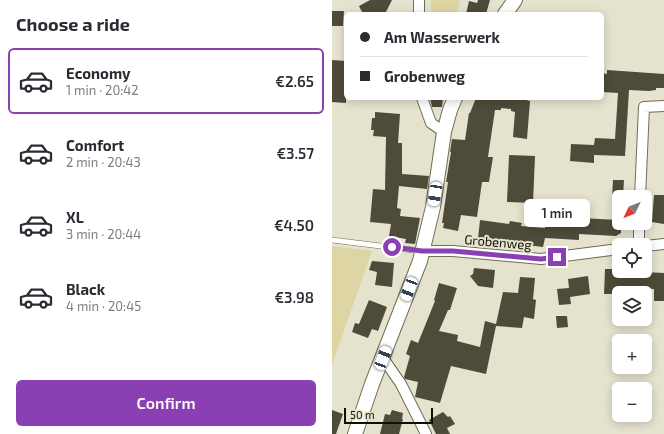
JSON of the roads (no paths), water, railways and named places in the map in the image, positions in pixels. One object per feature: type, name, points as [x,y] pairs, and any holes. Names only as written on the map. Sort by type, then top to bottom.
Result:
[{"type":"main road","points":[[507,12],[515,0]]},
{"type":"main road","points":[[355,434],[420,261],[433,207],[444,132],[454,100]]},
{"type":"street","points":[[419,0],[419,12]]},
{"type":"street","points":[[423,100],[432,123],[444,132]]},
{"type":"street","points":[[640,190],[644,107],[664,106]]},
{"type":"street","points":[[652,245],[664,244]]},
{"type":"street","name":"Grobenweg","points":[[422,251],[453,251],[541,259],[612,250]]},
{"type":"street","points":[[383,358],[401,384],[426,434]]},
{"type":"lane","points":[[332,240],[422,251]]}]
